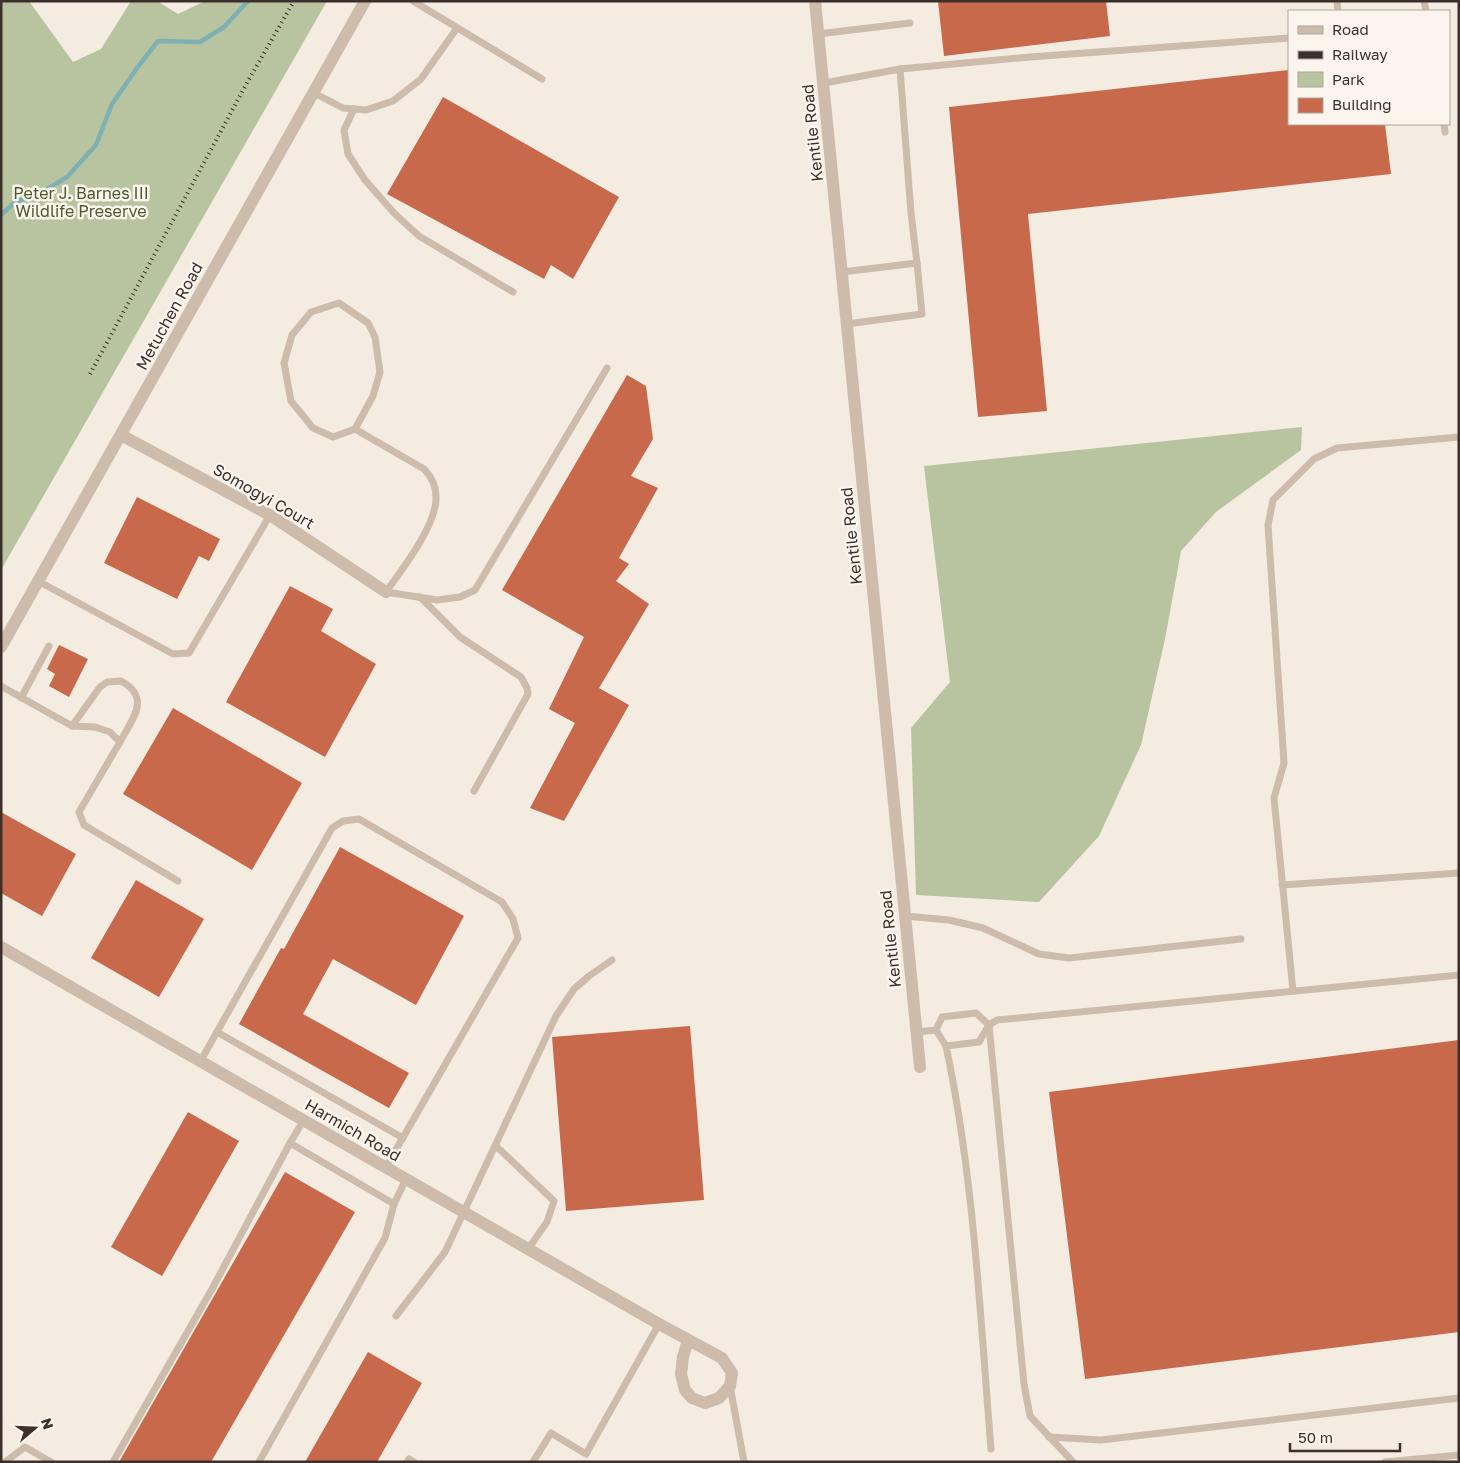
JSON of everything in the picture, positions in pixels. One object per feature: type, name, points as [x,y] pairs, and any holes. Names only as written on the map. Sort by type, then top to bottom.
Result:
[{"type":"street","name":"Metuchen Road","points":[[1,647],[365,1]]},
{"type":"street","name":"Kentile Road","points":[[815,1],[920,1068]]},
{"type":"street","name":"Somogyi Court","points":[[121,435],[270,515],[386,592]]},
{"type":"street","name":"Harmich Road","points":[[1,947],[659,1324],[722,1358],[732,1373],[730,1386]]},
{"type":"street","points":[[688,1340],[681,1374],[685,1390],[692,1398],[705,1402],[719,1398],[730,1386]]},
{"type":"lane","points":[[413,1],[542,79]]},
{"type":"lane","points":[[818,34],[910,23]]},
{"type":"lane","points":[[314,93],[343,108],[366,110],[393,101],[421,80],[458,28]]},
{"type":"lane","points":[[824,83],[900,69],[1030,57],[1288,38]]},
{"type":"lane","points":[[847,324],[922,314],[911,213],[900,69]]},
{"type":"lane","points":[[354,109],[344,130],[348,154],[365,180],[394,213],[419,236],[513,292]]},
{"type":"lane","points":[[1444,125],[1445,132]]},
{"type":"lane","points":[[842,272],[917,263]]},
{"type":"lane","points":[[339,303],[368,323],[375,338],[380,372],[374,396],[355,429],[333,437],[313,428],[291,401],[284,362],[292,335],[311,312],[339,303]]},
{"type":"lane","points":[[355,429],[424,469],[429,475],[436,495],[436,506],[430,522],[411,557],[386,592],[437,600],[460,598],[475,590],[607,368]]},
{"type":"lane","points":[[1293,991],[1274,798],[1284,764],[1268,525],[1273,500],[1314,459],[1337,448],[1459,437]]},
{"type":"lane","points":[[38,581],[173,654],[189,653],[270,515]]},
{"type":"lane","points":[[420,596],[460,637],[521,677],[527,688],[528,694],[474,791]]},
{"type":"lane","points":[[21,698],[49,646]]},
{"type":"lane","points":[[72,726],[100,687],[106,682],[121,681],[138,696],[138,709],[79,812],[84,826],[178,881]]},
{"type":"lane","points":[[1,686],[72,726],[94,727],[110,732],[120,742]]},
{"type":"lane","points":[[200,1062],[332,828],[343,820],[359,819],[502,902],[513,918],[518,938],[386,1167]]},
{"type":"lane","points":[[1282,886],[1459,873]]},
{"type":"lane","points":[[905,916],[949,920],[983,928],[1039,954],[1069,958],[1242,940]]},
{"type":"lane","points":[[396,1316],[445,1252],[556,1016],[574,989],[612,960]]},
{"type":"lane","points":[[946,1046],[979,1042],[989,1026],[998,1020],[1459,975]]},
{"type":"lane","points":[[936,1030],[942,1017],[976,1013],[989,1026],[1024,1384],[1030,1416],[1073,1462]]},
{"type":"lane","points":[[916,1032],[936,1030]]},
{"type":"lane","points":[[936,1030],[946,1046],[956,1094],[972,1227],[991,1449]]},
{"type":"lane","points":[[217,1032],[403,1138]]},
{"type":"lane","points":[[113,1462],[212,1289],[304,1120]]},
{"type":"lane","points":[[290,1143],[394,1204]]},
{"type":"lane","points":[[496,1146],[554,1201],[547,1222],[528,1249]]},
{"type":"lane","points":[[259,1462],[384,1238],[394,1204],[406,1179]]},
{"type":"lane","points":[[533,1462],[551,1433],[586,1454],[659,1324]]},
{"type":"lane","points":[[730,1386],[744,1462]]},
{"type":"lane","points":[[1049,1437],[1101,1440],[1459,1398]]},
{"type":"lane","points":[[4,1462],[25,1447],[51,1462]]},
{"type":"lane","points":[[1385,1462],[1459,1455]]},
{"type":"lane","points":[[407,1462],[409,1458],[414,1462]]},
{"type":"green space","name":"Peter J. Barnes III Wildlife Preserve","points":[[1,1],[29,1],[73,62],[101,49],[131,1],[157,1],[178,14],[205,1],[327,1],[1,570]]},
{"type":"green space","points":[[1302,427],[1301,450],[1216,512],[1181,551],[1165,639],[1141,745],[1099,836],[1039,902],[916,895],[911,728],[950,682],[924,466]]},
{"type":"building","points":[[938,1],[1106,1],[1110,36],[944,56]]},
{"type":"building","points":[[1288,70],[1288,125],[1385,125],[1391,174],[1028,214],[1047,411],[978,417],[949,107]]},
{"type":"building","points":[[443,97],[619,197],[573,279],[551,265],[544,279],[387,194]]},
{"type":"building","points":[[627,375],[646,386],[653,439],[631,476],[658,488],[619,558],[629,564],[616,581],[649,604],[599,688],[629,705],[564,821],[530,808],[575,723],[549,709],[584,637],[502,590]]},
{"type":"building","points":[[137,497],[220,539],[209,561],[199,556],[177,599],[104,563]]},
{"type":"building","points":[[290,586],[333,609],[321,631],[376,664],[325,757],[226,702]]},
{"type":"building","points":[[59,645],[88,659],[69,697],[49,686],[55,674],[47,669]]},
{"type":"building","points":[[173,708],[302,783],[252,870],[123,794]]},
{"type":"building","points":[[1,812],[76,854],[42,916],[1,893]]},
{"type":"building","points":[[340,847],[464,916],[416,1005],[333,959],[303,1014],[409,1073],[389,1108],[239,1024],[281,948],[284,949]]},
{"type":"building","points":[[136,880],[204,919],[159,997],[91,958]]},
{"type":"building","points":[[690,1026],[704,1200],[566,1211],[552,1037]]},
{"type":"building","points":[[1459,1040],[1459,1332],[1085,1379],[1049,1092]]},
{"type":"building","points":[[188,1112],[239,1141],[162,1276],[111,1247]]},
{"type":"building","points":[[285,1172],[355,1212],[211,1462],[119,1462]]},
{"type":"building","points":[[368,1352],[422,1383],[377,1462],[305,1462]]},
{"type":"waterway","points":[[1,215],[15,202],[39,194],[67,177],[96,145],[112,104],[158,41],[200,42],[224,27],[248,1]]},
{"type":"railway","points":[[90,374],[248,81],[294,1]]}]
